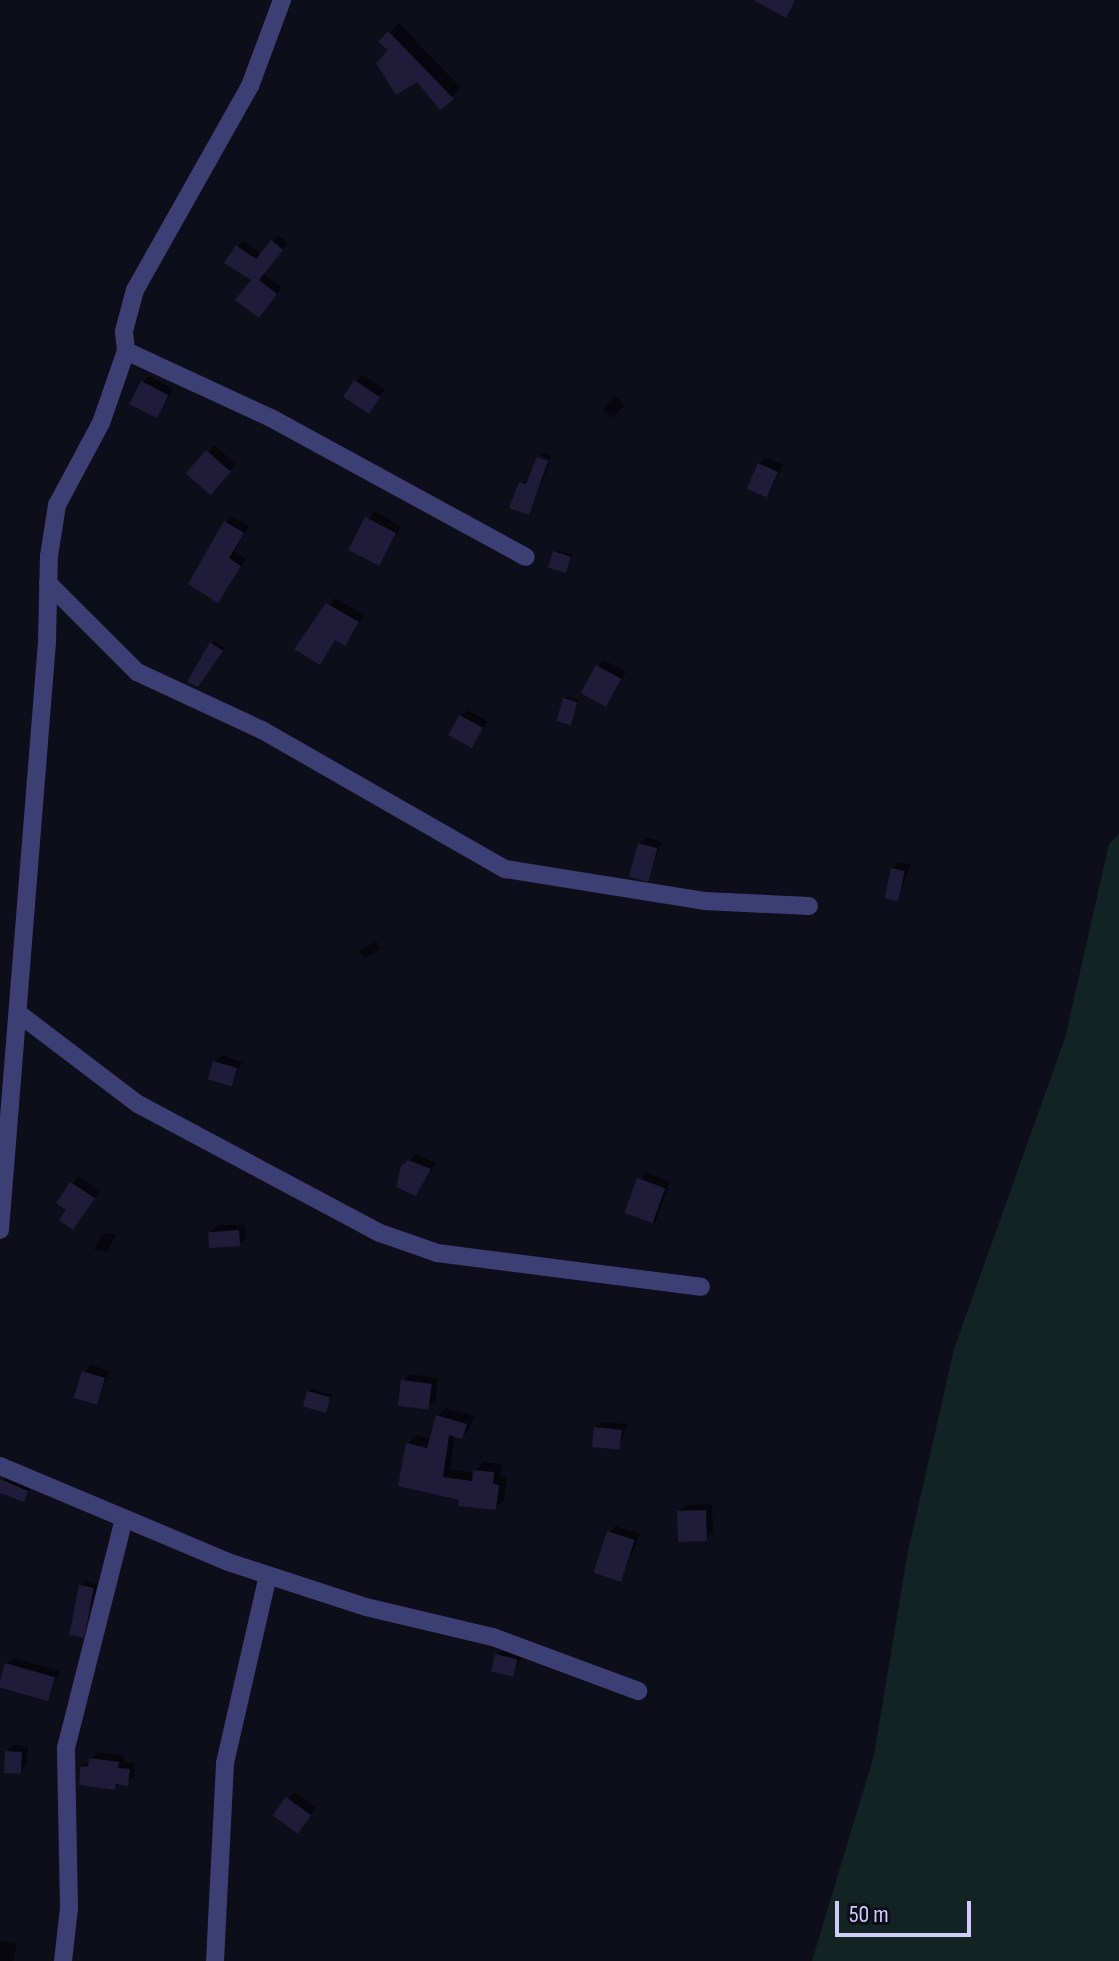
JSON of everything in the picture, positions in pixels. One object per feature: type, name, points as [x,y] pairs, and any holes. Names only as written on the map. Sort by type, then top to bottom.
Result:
[{"type":"street","points":[[0,1230],[48,583],[57,505],[101,423],[126,351],[124,331],[135,290],[250,86],[282,0]]},
{"type":"street","points":[[126,351],[271,418],[526,557]]},
{"type":"street","points":[[48,583],[137,672],[262,730],[505,869],[705,901],[809,906]]},
{"type":"street","points":[[18,1013],[138,1104],[380,1233],[437,1253],[701,1287]]},
{"type":"street","points":[[0,1466],[268,1576],[366,1607],[493,1637],[638,1691]]},
{"type":"street","points":[[63,1961],[69,1908],[66,1748],[124,1519]]},
{"type":"street","points":[[215,1961],[225,1763],[268,1576]]},
{"type":"shaded area","points":[[1119,834],[1119,1961],[812,1961],[874,1755],[907,1556],[954,1349],[1065,1038],[1109,844]]},
{"type":"building","points":[[753,0],[795,0],[786,18]]},
{"type":"building","points":[[388,31],[454,99],[440,110],[417,82],[396,95],[376,63],[388,50],[378,42]]},
{"type":"building","points":[[271,240],[283,250],[259,280],[277,294],[259,318],[235,300],[251,280],[224,263],[236,245],[256,259]]},
{"type":"building","points":[[354,380],[380,397],[369,414],[343,397]]},
{"type":"building","points":[[141,381],[169,395],[157,418],[129,404]]},
{"type":"building","points":[[206,450],[231,472],[211,495],[186,473]]},
{"type":"building","points":[[537,457],[548,461],[529,515],[509,508],[519,482],[526,484]]},
{"type":"building","points":[[758,463],[778,472],[767,498],[747,489]]},
{"type":"building","points":[[365,517],[396,533],[379,566],[348,550]]},
{"type":"building","points":[[224,521],[244,533],[229,558],[241,566],[218,603],[188,584]]},
{"type":"building","points":[[553,551],[571,557],[566,573],[548,567]]},
{"type":"building","points":[[326,603],[359,622],[345,646],[335,640],[320,665],[294,649]]},
{"type":"building","points":[[210,642],[223,651],[198,687],[187,682]]},
{"type":"building","points":[[596,665],[621,679],[606,707],[580,693]]},
{"type":"building","points":[[563,698],[577,702],[571,725],[556,721]]},
{"type":"building","points":[[459,715],[483,728],[472,748],[448,735]]},
{"type":"building","points":[[638,843],[657,848],[648,882],[629,877]]},
{"type":"building","points":[[891,868],[905,871],[898,901],[885,898]]},
{"type":"building","points":[[213,1061],[237,1068],[232,1086],[208,1079]]},
{"type":"building","points":[[408,1160],[431,1169],[416,1196],[396,1187],[401,1166]]},
{"type":"building","points":[[637,1178],[665,1188],[653,1223],[624,1213]]},
{"type":"building","points":[[70,1182],[95,1198],[73,1230],[59,1220],[66,1210],[56,1203]]},
{"type":"building","points":[[239,1230],[240,1246],[209,1248],[208,1232]]},
{"type":"building","points":[[82,1371],[105,1378],[97,1405],[74,1398]]},
{"type":"building","points":[[401,1380],[432,1384],[429,1410],[398,1406]]},
{"type":"building","points":[[307,1391],[330,1397],[326,1413],[303,1406]]},
{"type":"building","points":[[436,1415],[467,1424],[462,1439],[449,1435],[443,1477],[472,1481],[473,1470],[494,1472],[493,1484],[499,1485],[496,1510],[458,1506],[459,1500],[398,1486],[406,1443],[427,1448]]},
{"type":"building","points":[[594,1427],[622,1430],[620,1450],[592,1447]]},
{"type":"building","points":[[0,1479],[28,1491],[24,1502],[0,1493]]},
{"type":"building","points":[[706,1510],[707,1541],[678,1542],[677,1511]]},
{"type":"building","points":[[607,1531],[635,1540],[621,1582],[593,1573]]},
{"type":"building","points":[[79,1585],[94,1588],[84,1638],[69,1635]]},
{"type":"building","points":[[495,1654],[517,1659],[513,1677],[491,1672]]},
{"type":"building","points":[[5,1663],[55,1677],[48,1701],[0,1688]]},
{"type":"building","points":[[5,1751],[22,1752],[21,1774],[4,1773]]},
{"type":"building","points":[[89,1758],[119,1762],[118,1768],[130,1769],[128,1786],[116,1784],[115,1790],[79,1785],[80,1767],[88,1766]]},
{"type":"building","points":[[286,1797],[311,1815],[298,1834],[272,1816]]}]
